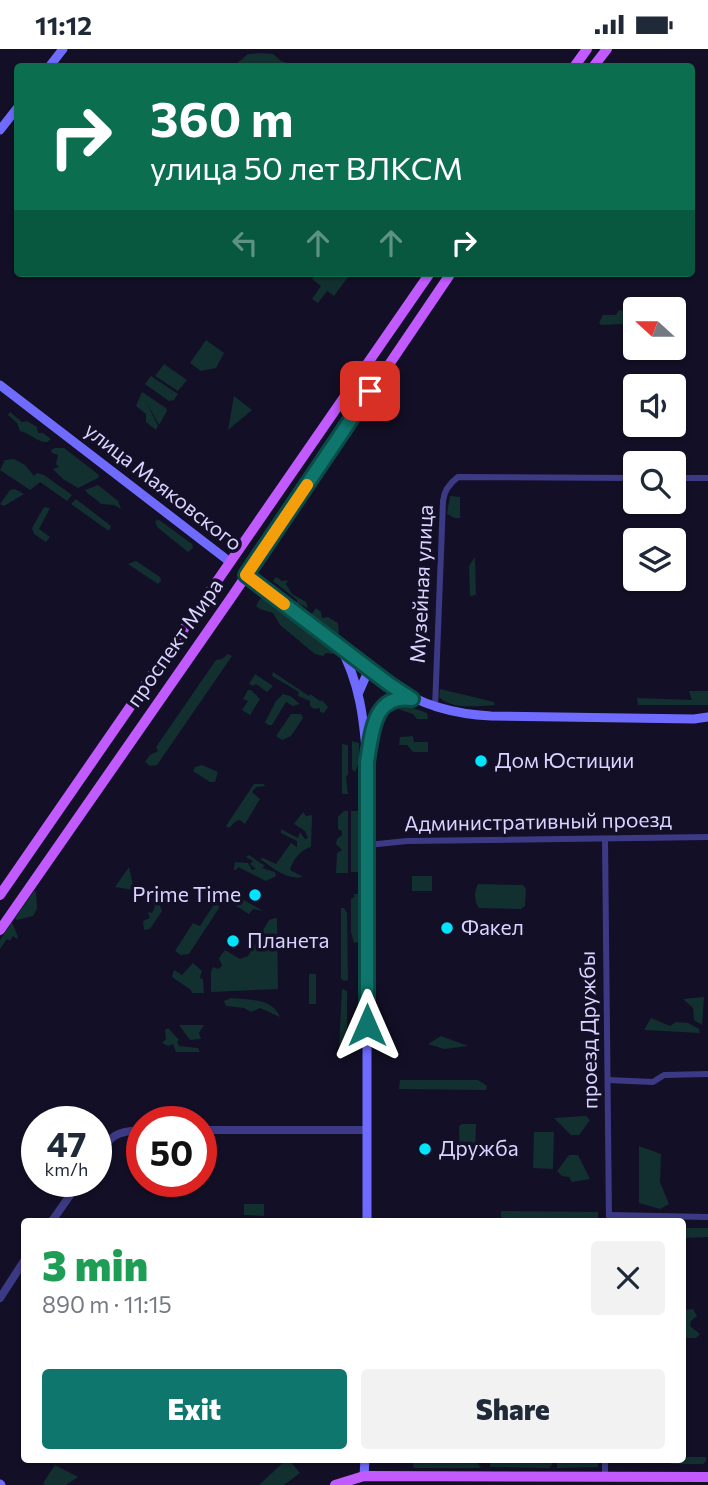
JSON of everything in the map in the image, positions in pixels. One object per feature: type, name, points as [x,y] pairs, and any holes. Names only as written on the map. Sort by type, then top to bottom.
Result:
[{"type":"main road","points":[[52,63],[63,49]]},
{"type":"main road","points":[[596,63],[607,49]]},
{"type":"main road","points":[[0,130],[14,112]]},
{"type":"main road","name":"проспект Мира","points":[[1,892],[427,277]]},
{"type":"main road","name":"проспект Мира","points":[[0,930],[246,575],[447,277]]},
{"type":"main road","name":"улица Маяковского","points":[[0,385],[412,699],[435,708],[491,716],[708,717]]},
{"type":"main road","points":[[339,645],[351,667],[359,692],[365,722],[367,762],[367,1218]]},
{"type":"main road","points":[[359,692],[366,676],[377,674]]},
{"type":"main road","points":[[367,762],[373,724],[379,711],[393,700],[412,699]]},
{"type":"main road","name":"улица Маяковского","points":[[694,719],[708,723]]},
{"type":"main road","points":[[1,892],[19,902]]},
{"type":"main road","points":[[364,1476],[365,1463]]},
{"type":"main road","points":[[335,1485],[364,1476],[708,1477]]},
{"type":"street","name":"Музейная улица","points":[[435,708],[443,501],[452,481],[458,477],[623,478]]},
{"type":"street","points":[[686,478],[708,478]]},
{"type":"street","name":"Административный проезд","points":[[368,845],[407,841],[708,837]]},
{"type":"street","name":"проезд Дружбы","points":[[604,839],[609,1218]]},
{"type":"street","points":[[608,1080],[653,1082],[664,1075],[708,1074]]},
{"type":"street","points":[[217,1130],[367,1130]]},
{"type":"street","points":[[53,1218],[68,1197]]},
{"type":"street","points":[[609,1218],[708,1217]]},
{"type":"street","points":[[0,1298],[21,1266]]},
{"type":"street","points":[[605,1463],[605,1477]]},
{"type":"green space","points":[[248,54],[273,54],[288,63],[238,63]]},
{"type":"green space","points":[[348,277],[334,296],[327,291],[318,303],[312,299],[321,286],[312,279]]},
{"type":"green space","points":[[619,310],[623,311],[623,324],[599,323],[603,315],[616,315]]},
{"type":"green space","points":[[206,340],[224,353],[216,368],[201,371],[190,363]]},
{"type":"green space","points":[[164,364],[187,380],[178,391],[155,376]]},
{"type":"green space","points":[[151,376],[178,394],[174,400],[169,401],[145,384]]},
{"type":"green space","points":[[142,392],[166,408],[159,425],[146,401],[158,426],[156,430],[146,422],[146,414],[136,406]]},
{"type":"green space","points":[[234,396],[252,410],[228,430]]},
{"type":"green space","points":[[10,412],[22,422],[27,421],[37,427],[38,433],[51,439],[44,442],[20,431],[17,423],[8,415]]},
{"type":"green space","points":[[120,444],[127,456],[124,458],[130,465],[130,471],[110,455]]},
{"type":"green space","points":[[64,448],[99,475],[98,478],[78,488],[63,479],[53,469],[59,467],[56,464],[58,455],[51,450]]},
{"type":"green space","points":[[14,459],[25,465],[34,476],[37,473],[44,475],[72,495],[67,501],[40,482],[30,490],[0,470],[5,460]]},
{"type":"green space","points":[[98,485],[118,501],[121,509],[114,505],[101,504],[85,490]]},
{"type":"green space","points":[[15,489],[24,494],[4,506],[0,504],[10,490]]},
{"type":"green space","points":[[450,496],[460,497],[460,518],[447,514]]},
{"type":"green space","points":[[76,499],[111,526],[109,531],[71,504]]},
{"type":"green space","points":[[44,507],[50,508],[39,529],[50,537],[46,542],[34,534],[32,528]]},
{"type":"green space","points":[[159,520],[192,544],[193,548],[188,552],[157,527],[155,521]]},
{"type":"green space","points":[[475,557],[476,595],[470,596],[469,566]]},
{"type":"green space","points":[[136,561],[160,577],[161,581],[158,584],[128,564]]},
{"type":"green space","points":[[276,577],[282,581],[288,580],[286,584],[292,594],[306,602],[308,608],[297,603],[297,600],[273,581]]},
{"type":"green space","points":[[265,598],[333,654],[315,654],[280,625],[273,613],[256,606],[260,599]]},
{"type":"green space","points":[[316,608],[321,612],[322,618],[328,617],[338,623],[339,635],[311,615]]},
{"type":"green space","points":[[228,654],[232,656],[157,765],[150,766],[145,762],[150,755],[158,751],[156,747],[216,660]]},
{"type":"green space","points":[[273,672],[309,696],[310,694],[322,700],[328,707],[324,713],[320,712],[320,708],[314,709],[310,706],[310,701],[298,696],[299,692],[272,676]]},
{"type":"green space","points":[[255,674],[273,686],[267,692],[256,684],[249,684]]},
{"type":"green space","points":[[440,689],[494,702],[495,705],[451,704],[439,697]]},
{"type":"green space","points":[[248,690],[260,699],[250,715],[242,710],[248,701],[243,699]]},
{"type":"green space","points":[[689,691],[708,691],[708,705],[638,705],[637,698],[692,700]]},
{"type":"green space","points":[[283,694],[300,704],[293,706],[286,702],[272,725],[268,725],[265,722],[276,701]]},
{"type":"green space","points":[[397,702],[427,713],[428,719],[417,719],[413,714],[398,709],[392,712],[388,707]]},
{"type":"green space","points":[[291,714],[301,714],[303,718],[291,736],[282,740],[276,736]]},
{"type":"green space","points":[[413,736],[414,742],[428,742],[428,752],[413,752],[407,745],[399,745],[400,737]]},
{"type":"green space","points":[[352,741],[359,743],[359,762],[355,772],[352,769]]},
{"type":"green space","points":[[342,744],[348,745],[348,794],[342,794]]},
{"type":"green space","points":[[202,765],[218,772],[215,782],[210,782],[193,771],[195,767]]},
{"type":"green space","points":[[254,784],[266,786],[256,787],[252,792],[260,799],[245,824],[240,820],[236,821],[229,828],[226,826]]},
{"type":"green space","points":[[348,811],[348,873],[336,873],[337,853],[342,850],[336,844],[342,835],[342,831],[338,829],[338,817]]},
{"type":"green space","points":[[351,811],[358,811],[358,872],[351,872]]},
{"type":"green space","points":[[303,812],[306,816],[312,815],[311,847],[298,856],[290,870],[303,877],[291,877],[260,859],[276,864],[291,843],[297,847],[297,841],[281,833],[281,829],[298,838],[300,832],[305,839],[308,838],[305,831],[294,824]]},
{"type":"green space","points":[[249,855],[265,866],[262,868],[275,872],[276,876],[266,881],[238,867],[234,870],[235,862],[248,863],[252,870],[256,869],[250,864],[253,861],[246,857]]},
{"type":"green space","points":[[129,867],[134,890],[115,887]]},
{"type":"green space","points":[[412,876],[432,876],[432,891],[412,891]]},
{"type":"green space","points":[[478,884],[523,885],[526,889],[525,906],[521,909],[479,908],[475,896]]},
{"type":"green space","points":[[34,891],[37,909],[33,916],[17,920],[15,918]]},
{"type":"green space","points":[[230,892],[263,911],[253,909],[249,914],[220,896]]},
{"type":"green space","points":[[353,894],[358,894],[358,942],[354,943],[351,932],[351,899],[355,896]]},
{"type":"green space","points":[[155,897],[168,898],[167,904],[160,905],[162,911],[150,929],[144,930],[143,921],[150,918],[148,912],[152,913],[155,907],[150,900]]},
{"type":"green space","points":[[217,900],[219,908],[189,954],[181,955],[175,951],[193,923],[200,926]]},
{"type":"green space","points":[[341,908],[347,913],[348,980],[345,981],[341,979]]},
{"type":"green space","points":[[275,918],[278,989],[211,992],[211,972],[213,967],[218,969],[222,966],[219,958],[225,950],[240,959],[248,956],[269,920]]},
{"type":"green space","points":[[12,922],[18,937],[17,939],[13,936],[10,941],[7,939],[0,949],[0,940]]},
{"type":"green space","points":[[193,963],[202,971],[200,978],[203,979],[204,993],[192,993],[172,977],[174,970],[182,975]]},
{"type":"green space","points":[[309,974],[316,974],[316,1004],[309,1004]]},
{"type":"green space","points":[[342,989],[347,991],[347,1053],[343,1055],[339,1050]]},
{"type":"green space","points":[[704,997],[702,1025],[694,1020],[693,1008],[683,999]]},
{"type":"green space","points":[[231,998],[266,1003],[272,1006],[280,1017],[260,1008],[251,1012],[244,1008],[226,1006],[224,1001]]},
{"type":"green space","points":[[651,1018],[670,1026],[676,1022],[688,1023],[699,1029],[700,1033],[644,1030]]},
{"type":"green space","points":[[179,1025],[204,1025],[199,1033],[201,1039],[190,1040]]},
{"type":"green space","points":[[168,1028],[179,1040],[179,1046],[198,1048],[200,1052],[176,1052],[173,1044],[168,1046],[162,1043],[166,1039],[165,1030]]},
{"type":"green space","points":[[441,1036],[468,1046],[444,1049],[428,1044]]},
{"type":"green space","points":[[400,1080],[478,1080],[487,1086],[486,1090],[399,1089]]},
{"type":"green space","points":[[586,1116],[590,1120],[579,1135],[571,1135],[554,1118]]},
{"type":"green space","points":[[476,1124],[475,1157],[460,1157],[459,1126]]},
{"type":"green space","points":[[534,1132],[554,1132],[553,1169],[533,1168]]},
{"type":"green space","points":[[639,1146],[661,1154],[660,1182],[669,1204],[660,1209],[639,1203]]},
{"type":"green space","points":[[569,1155],[578,1155],[590,1179],[572,1182],[569,1177],[562,1176],[557,1171]]},
{"type":"green space","points":[[244,1204],[264,1204],[264,1216],[244,1215]]},
{"type":"green space","points":[[501,1211],[598,1212],[598,1218],[501,1218]]},
{"type":"green space","points":[[686,1228],[708,1228],[708,1237],[686,1238]]},
{"type":"green space","points":[[693,1309],[697,1316],[690,1326],[700,1334],[696,1338],[686,1338],[686,1310]]},
{"type":"green space","points":[[686,1457],[706,1457],[703,1464],[671,1464],[686,1463]]},
{"type":"green space","points":[[283,1463],[292,1463],[300,1473],[284,1485],[259,1485]]},
{"type":"green space","points":[[413,1463],[478,1463],[481,1468],[414,1468]]},
{"type":"green space","points":[[491,1463],[552,1465],[549,1468],[490,1467]]},
{"type":"green space","points":[[557,1463],[598,1463],[598,1467],[557,1468]]},
{"type":"green space","points":[[55,1465],[78,1477],[66,1485],[45,1485],[43,1483]]},
{"type":"slow traffic","points":[[284,604],[246,575],[307,485]]},
{"type":"place","name":"Дом Юстиции","points":[[481,761]]},
{"type":"place","name":"Prime Time","points":[[255,895]]},
{"type":"place","name":"Факел","points":[[447,928]]},
{"type":"place","name":"Планета","points":[[233,941]]},
{"type":"place","name":"Дружба","points":[[425,1149]]},
{"type":"route","points":[[367,1025],[367,762],[373,724],[379,711],[393,700],[412,699],[246,575],[370,391]]}]
